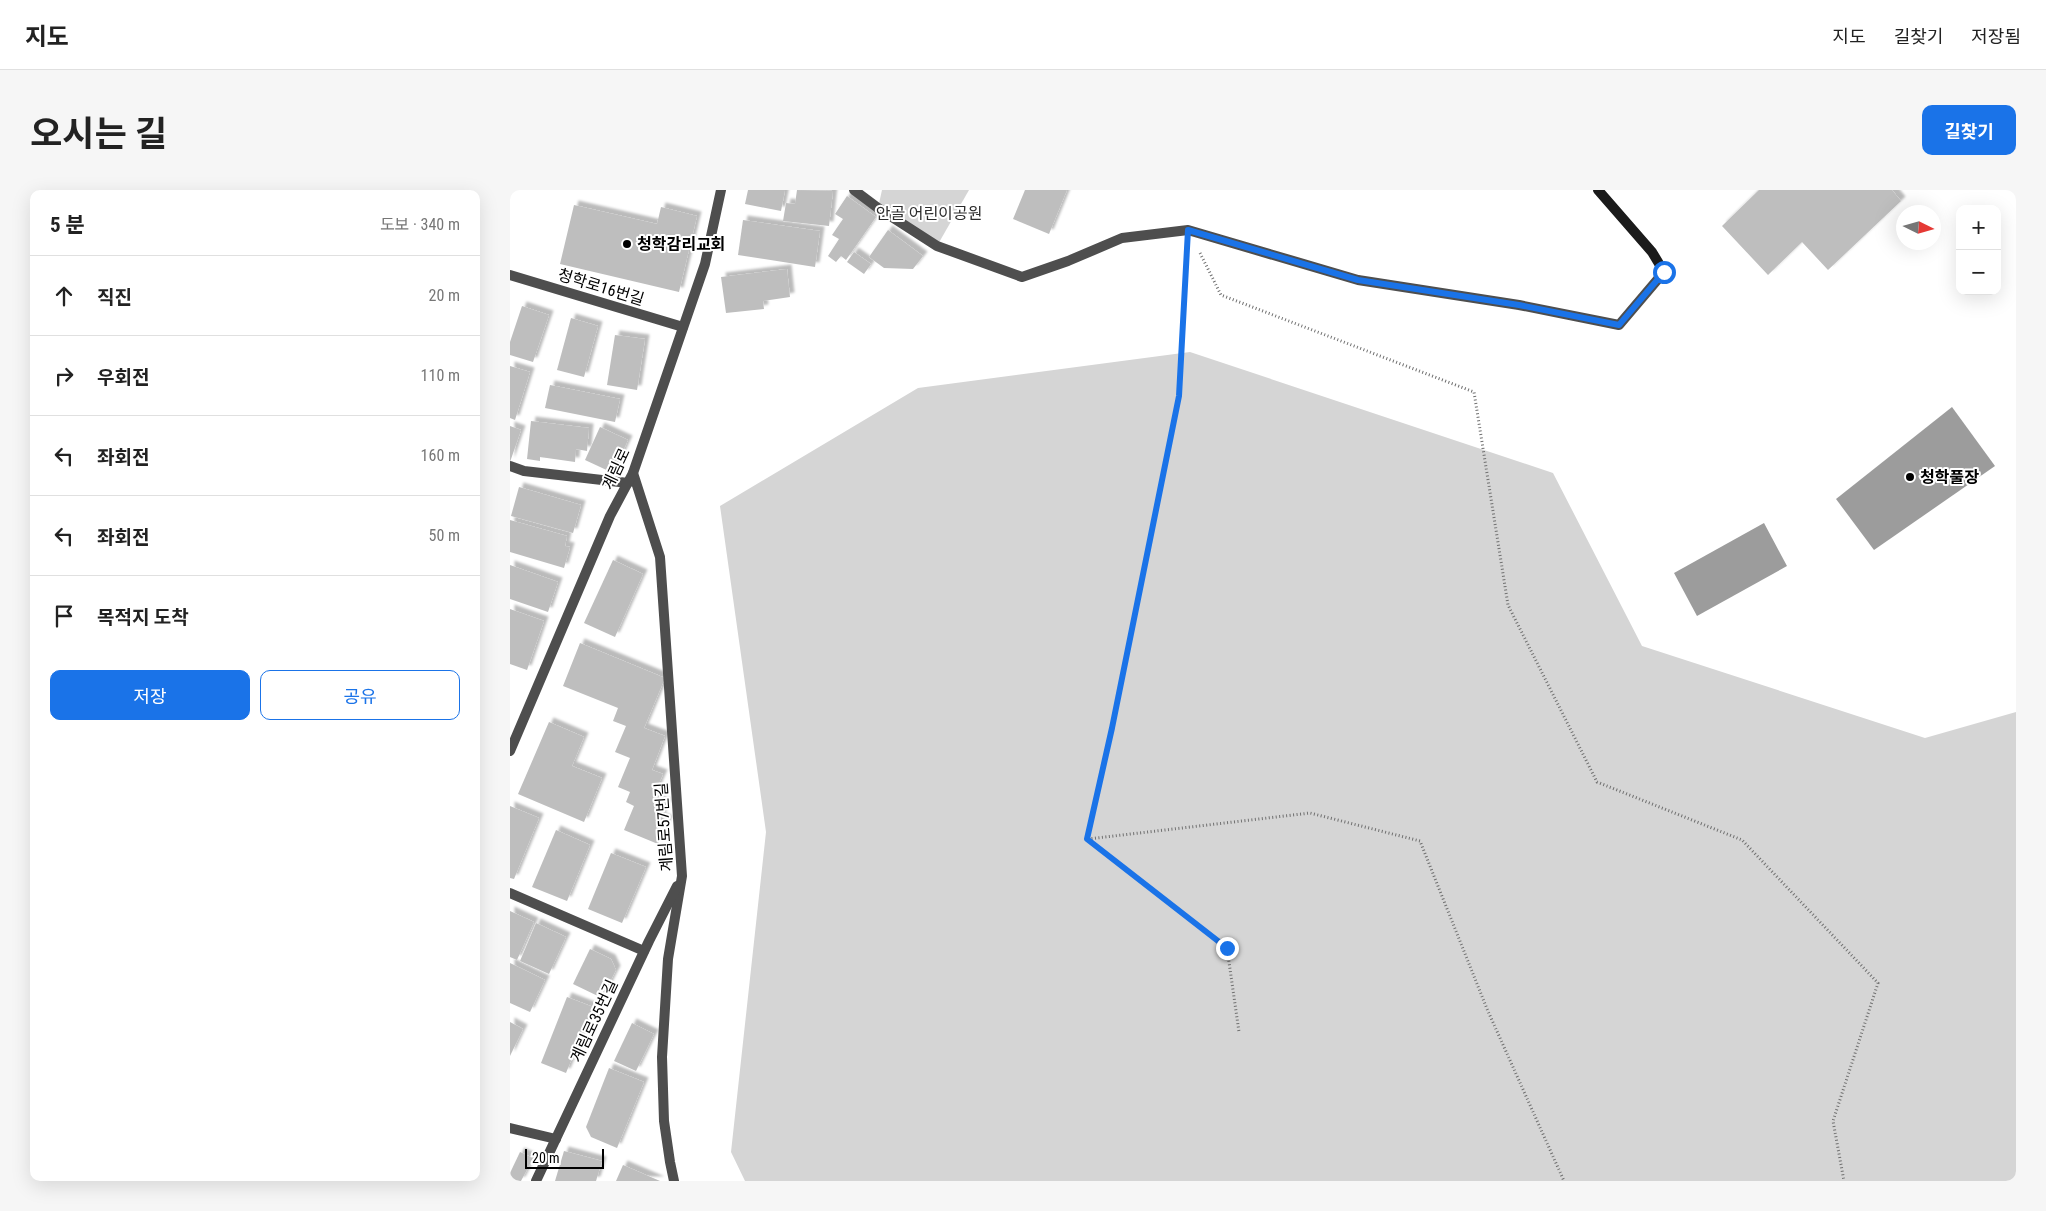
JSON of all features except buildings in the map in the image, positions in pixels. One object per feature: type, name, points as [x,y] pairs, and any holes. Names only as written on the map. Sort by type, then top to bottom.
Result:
[{"type":"street","name":"계림로","points":[[510,751],[610,516],[633,473],[705,264],[721,190]]},
{"type":"street","points":[[854,190],[937,246],[1022,277],[1068,261],[1122,238],[1188,230],[1358,280],[1519,305],[1619,325],[1664,272],[1652,252],[1598,190]]},
{"type":"street","name":"청학로16번길","points":[[510,275],[683,327]]},
{"type":"street","points":[[510,466],[524,471],[628,483]]},
{"type":"street","name":"계림로57번길","points":[[633,473],[660,557],[682,876],[668,959],[662,1057],[664,1121],[674,1181]]},
{"type":"street","name":"계림로35번길","points":[[536,1181],[644,951],[682,876]]},
{"type":"street","points":[[510,892],[644,951]]},
{"type":"street","points":[[510,1128],[556,1139]]},
{"type":"path","points":[[1087,839],[1112,728],[1179,396],[1188,230]]},
{"type":"path","points":[[1188,230],[1221,295],[1474,392],[1508,605],[1597,782],[1742,840],[1878,983],[1833,1121],[1844,1181]]},
{"type":"path","points":[[1087,839],[1310,813],[1420,841],[1487,1009],[1564,1181]]},
{"type":"path","points":[[1087,839],[1227,948],[1239,1032]]},
{"type":"green space","name":"안골 어린이공원","points":[[882,190],[969,190],[937,246],[878,208]]},
{"type":"green space","points":[[1190,352],[1553,473],[1642,646],[1925,738],[2016,712],[2016,1181],[745,1181],[731,1152],[766,832],[720,506],[918,388]]},
{"type":"shaded area","points":[[1952,407],[1995,466],[1874,550],[1836,499]]},
{"type":"shaded area","points":[[1764,523],[1787,566],[1697,616],[1674,573]]},
{"type":"place","name":"청학감리교회","points":[[627,244]]},
{"type":"place","name":"청학풀장","points":[[1910,477]]},
{"type":"route","points":[[1227,948],[1087,839],[1112,728],[1179,396],[1188,230],[1358,280],[1519,305],[1619,325],[1664,272]]}]
